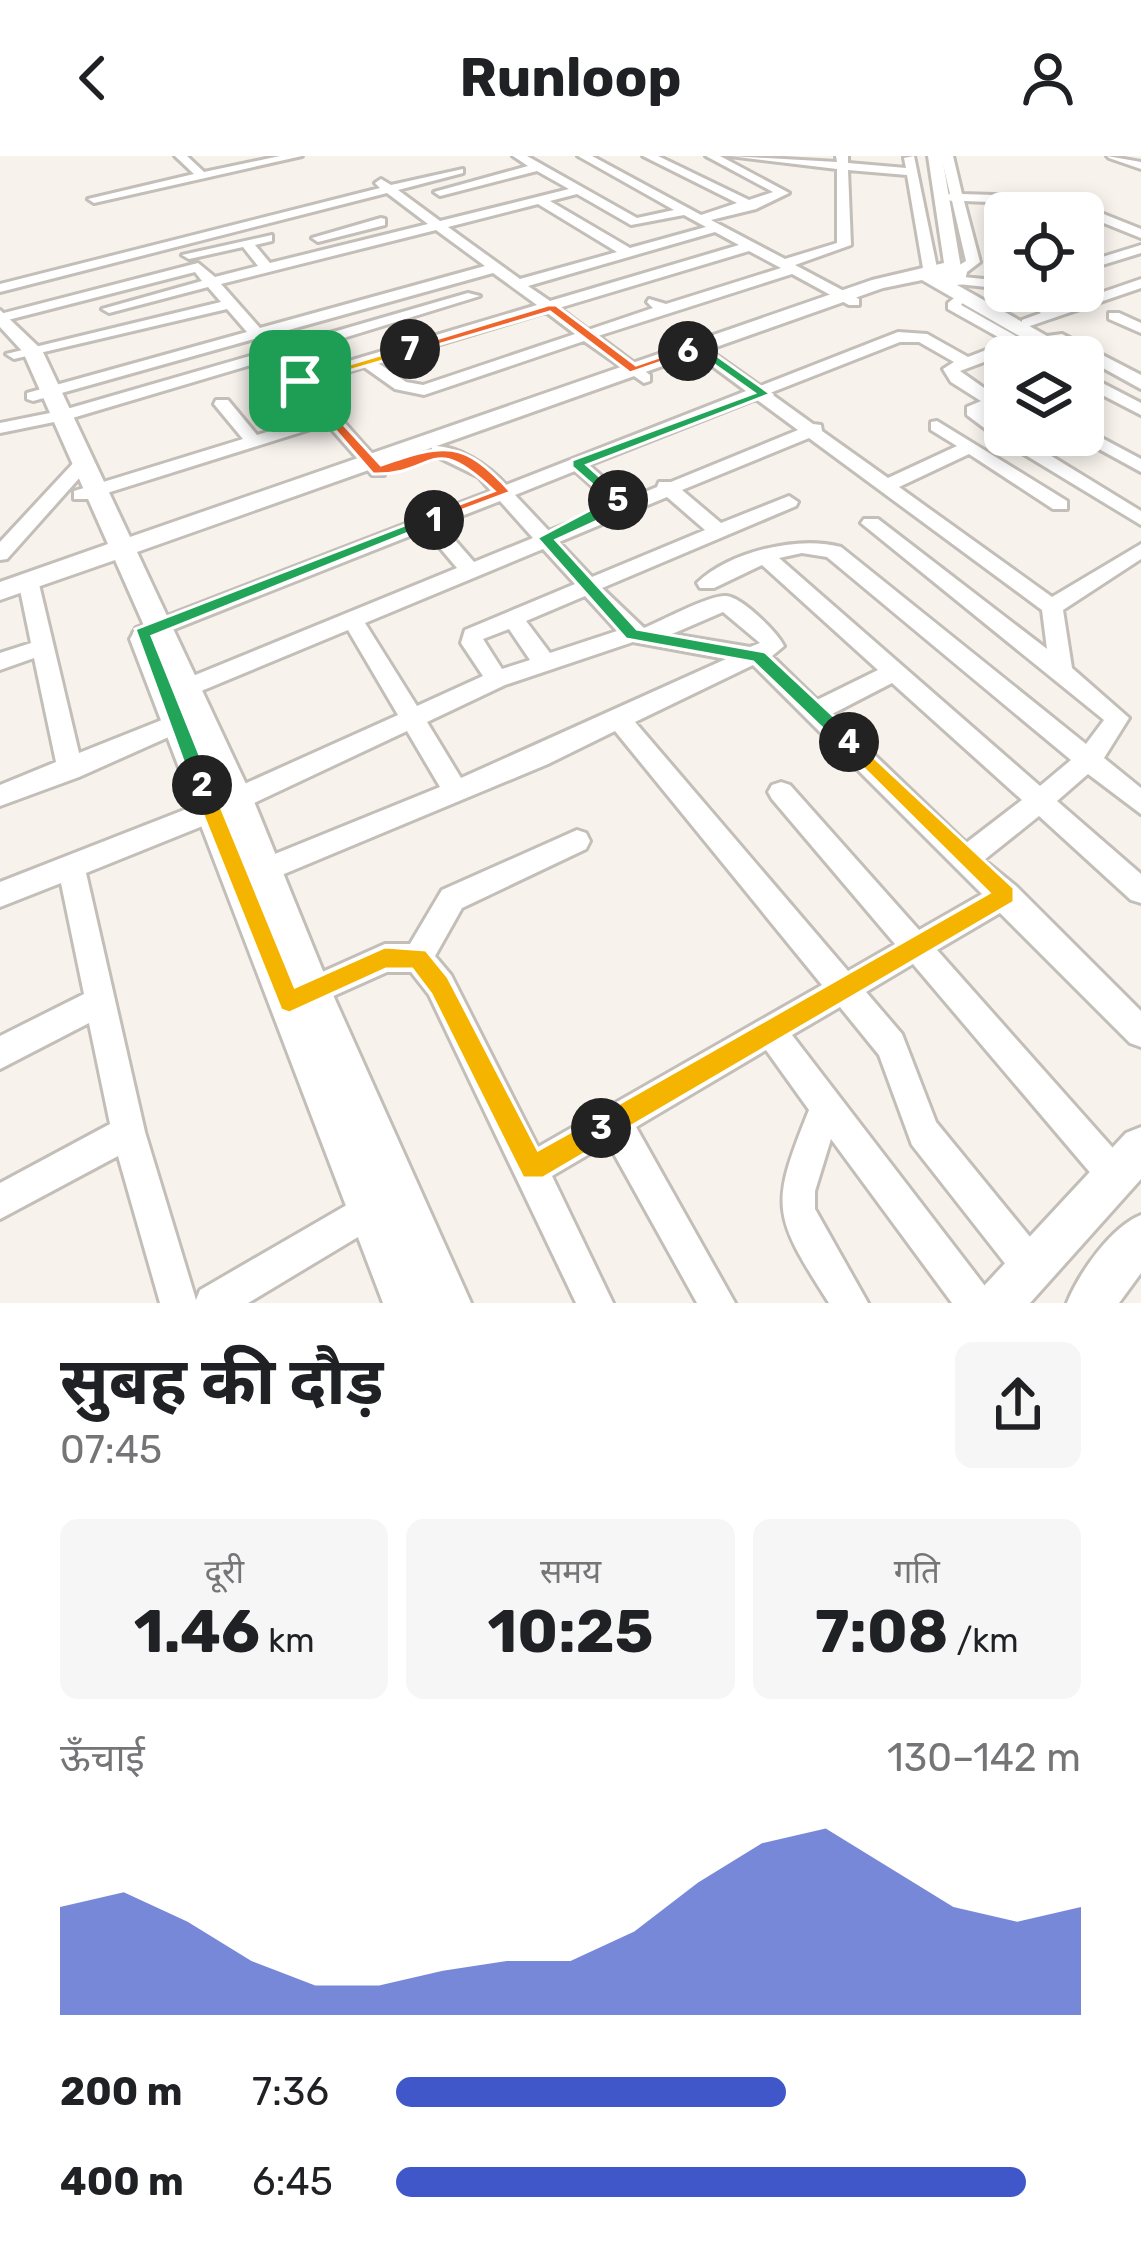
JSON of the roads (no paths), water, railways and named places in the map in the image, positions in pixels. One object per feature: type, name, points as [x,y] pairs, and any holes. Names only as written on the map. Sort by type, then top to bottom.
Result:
[{"type":"street","points":[[181,156],[202,176]]},
{"type":"street","points":[[94,199],[296,156]]},
{"type":"street","points":[[519,156],[640,223],[685,211]]},
{"type":"street","points":[[586,156],[849,300]]},
{"type":"street","points":[[614,172],[680,156]]},
{"type":"street","points":[[712,156],[780,189]]},
{"type":"street","points":[[736,156],[842,162],[912,172]]},
{"type":"street","points":[[910,156],[947,278],[1026,336]]},
{"type":"street","points":[[921,156],[947,278],[1037,336]]},
{"type":"street","points":[[935,156],[952,197]]},
{"type":"street","points":[[947,156],[952,197],[947,278]]},
{"type":"street","points":[[1113,156],[1141,166]]},
{"type":"street","points":[[654,159],[752,206]]},
{"type":"street","points":[[780,189],[788,184],[787,160]]},
{"type":"street","points":[[368,362],[401,386],[424,389],[844,245],[842,162]]},
{"type":"street","points":[[403,202],[538,167]]},
{"type":"street","points":[[7,325],[290,213],[382,184],[459,171]]},
{"type":"street","points":[[382,184],[639,374]]},
{"type":"street","points":[[700,219],[782,197],[780,189]]},
{"type":"street","points":[[110,309],[579,190]]},
{"type":"street","points":[[602,203],[647,190]]},
{"type":"street","points":[[952,197],[1061,201],[1138,231]]},
{"type":"street","points":[[540,200],[628,253]]},
{"type":"street","points":[[302,225],[376,207]]},
{"type":"street","points":[[290,213],[334,252]]},
{"type":"street","points":[[318,238],[381,222]]},
{"type":"street","points":[[519,284],[716,228]]},
{"type":"street","points":[[7,325],[52,274],[189,255],[267,238]]},
{"type":"street","points":[[246,242],[267,268]]},
{"type":"street","points":[[300,381],[750,246]]},
{"type":"street","points":[[1104,260],[1141,249]]},
{"type":"street","points":[[189,255],[374,466]]},
{"type":"street","points":[[0,428],[47,405],[258,336],[494,268]]},
{"type":"street","points":[[52,274],[62,290]]},
{"type":"street","points":[[0,608],[30,589],[118,555],[900,281],[947,278],[984,282]]},
{"type":"street","points":[[984,391],[950,374],[1052,314],[1141,283]]},
{"type":"street","points":[[626,285],[664,309]]},
{"type":"street","points":[[47,405],[273,351],[473,296]]},
{"type":"street","points":[[7,325],[230,304]]},
{"type":"street","points":[[1114,316],[1141,329]]},
{"type":"street","points":[[7,325],[118,555],[183,705],[386,1201],[448,1303]]},
{"type":"street","points":[[1023,333],[1140,384]]},
{"type":"street","points":[[150,630],[908,334],[966,363]]},
{"type":"street","points":[[703,351],[890,484],[1052,610],[1061,671]]},
{"type":"street","points":[[1104,371],[1140,384]]},
{"type":"street","points":[[374,466],[438,450],[639,374]]},
{"type":"street","points":[[1104,390],[1141,410]]},
{"type":"street","points":[[223,404],[255,443]]},
{"type":"street","points":[[0,554],[83,481],[255,443],[333,418]]},
{"type":"street","points":[[937,426],[1060,506]]},
{"type":"street","points":[[0,796],[70,770],[183,705],[352,619],[814,428]]},
{"type":"street","points":[[1104,445],[1141,466]]},
{"type":"street","points":[[890,484],[970,447]]},
{"type":"street","points":[[438,450],[472,462],[639,635],[758,657],[968,857],[1141,1032]]},
{"type":"street","points":[[1039,456],[1141,519]]},
{"type":"street","points":[[577,464],[623,504]]},
{"type":"street","points":[[666,486],[719,532]]},
{"type":"street","points":[[497,679],[470,638],[511,616],[789,502]]},
{"type":"street","points":[[429,522],[469,569]]},
{"type":"street","points":[[871,523],[1141,736]]},
{"type":"street","points":[[707,583],[808,544],[834,552],[1141,802]]},
{"type":"street","points":[[1011,632],[1141,550]]},
{"type":"street","points":[[766,558],[1141,891]]},
{"type":"street","points":[[0,591],[30,589]]},
{"type":"street","points":[[30,589],[70,770]]},
{"type":"street","points":[[0,895],[72,870],[224,805],[412,716],[544,662],[639,635],[724,603],[773,641],[758,657],[620,721],[254,874]]},
{"type":"street","points":[[511,616],[544,662]]},
{"type":"street","points":[[352,619],[456,791]]},
{"type":"street","points":[[0,662],[42,647]]},
{"type":"street","points":[[816,711],[894,672]]},
{"type":"street","points":[[968,857],[1088,757],[1113,731],[1117,718]]},
{"type":"street","points":[[620,721],[899,1058],[911,1110],[924,1133],[1031,1267]]},
{"type":"street","points":[[781,792],[917,949],[1129,1163],[999,1303]]},
{"type":"street","points":[[418,958],[452,899],[577,841]]},
{"type":"street","points":[[72,870],[128,1132],[178,1303]]},
{"type":"street","points":[[533,1168],[1006,895]]},
{"type":"street","points":[[301,996],[385,958],[418,958]]},
{"type":"street","points":[[418,958],[440,986],[533,1168],[595,1303]]},
{"type":"street","points":[[0,1053],[99,1002]]},
{"type":"street","points":[[770,1031],[975,1303]]},
{"type":"street","points":[[827,1106],[793,1199],[803,1230],[850,1303]]},
{"type":"street","points":[[614,1121],[717,1303]]},
{"type":"street","points":[[0,1202],[128,1132]]},
{"type":"street","points":[[212,1303],[386,1201]]},
{"type":"street","points":[[386,1201],[406,1303]]},
{"type":"street","points":[[1090,1303],[1141,1238]]}]
